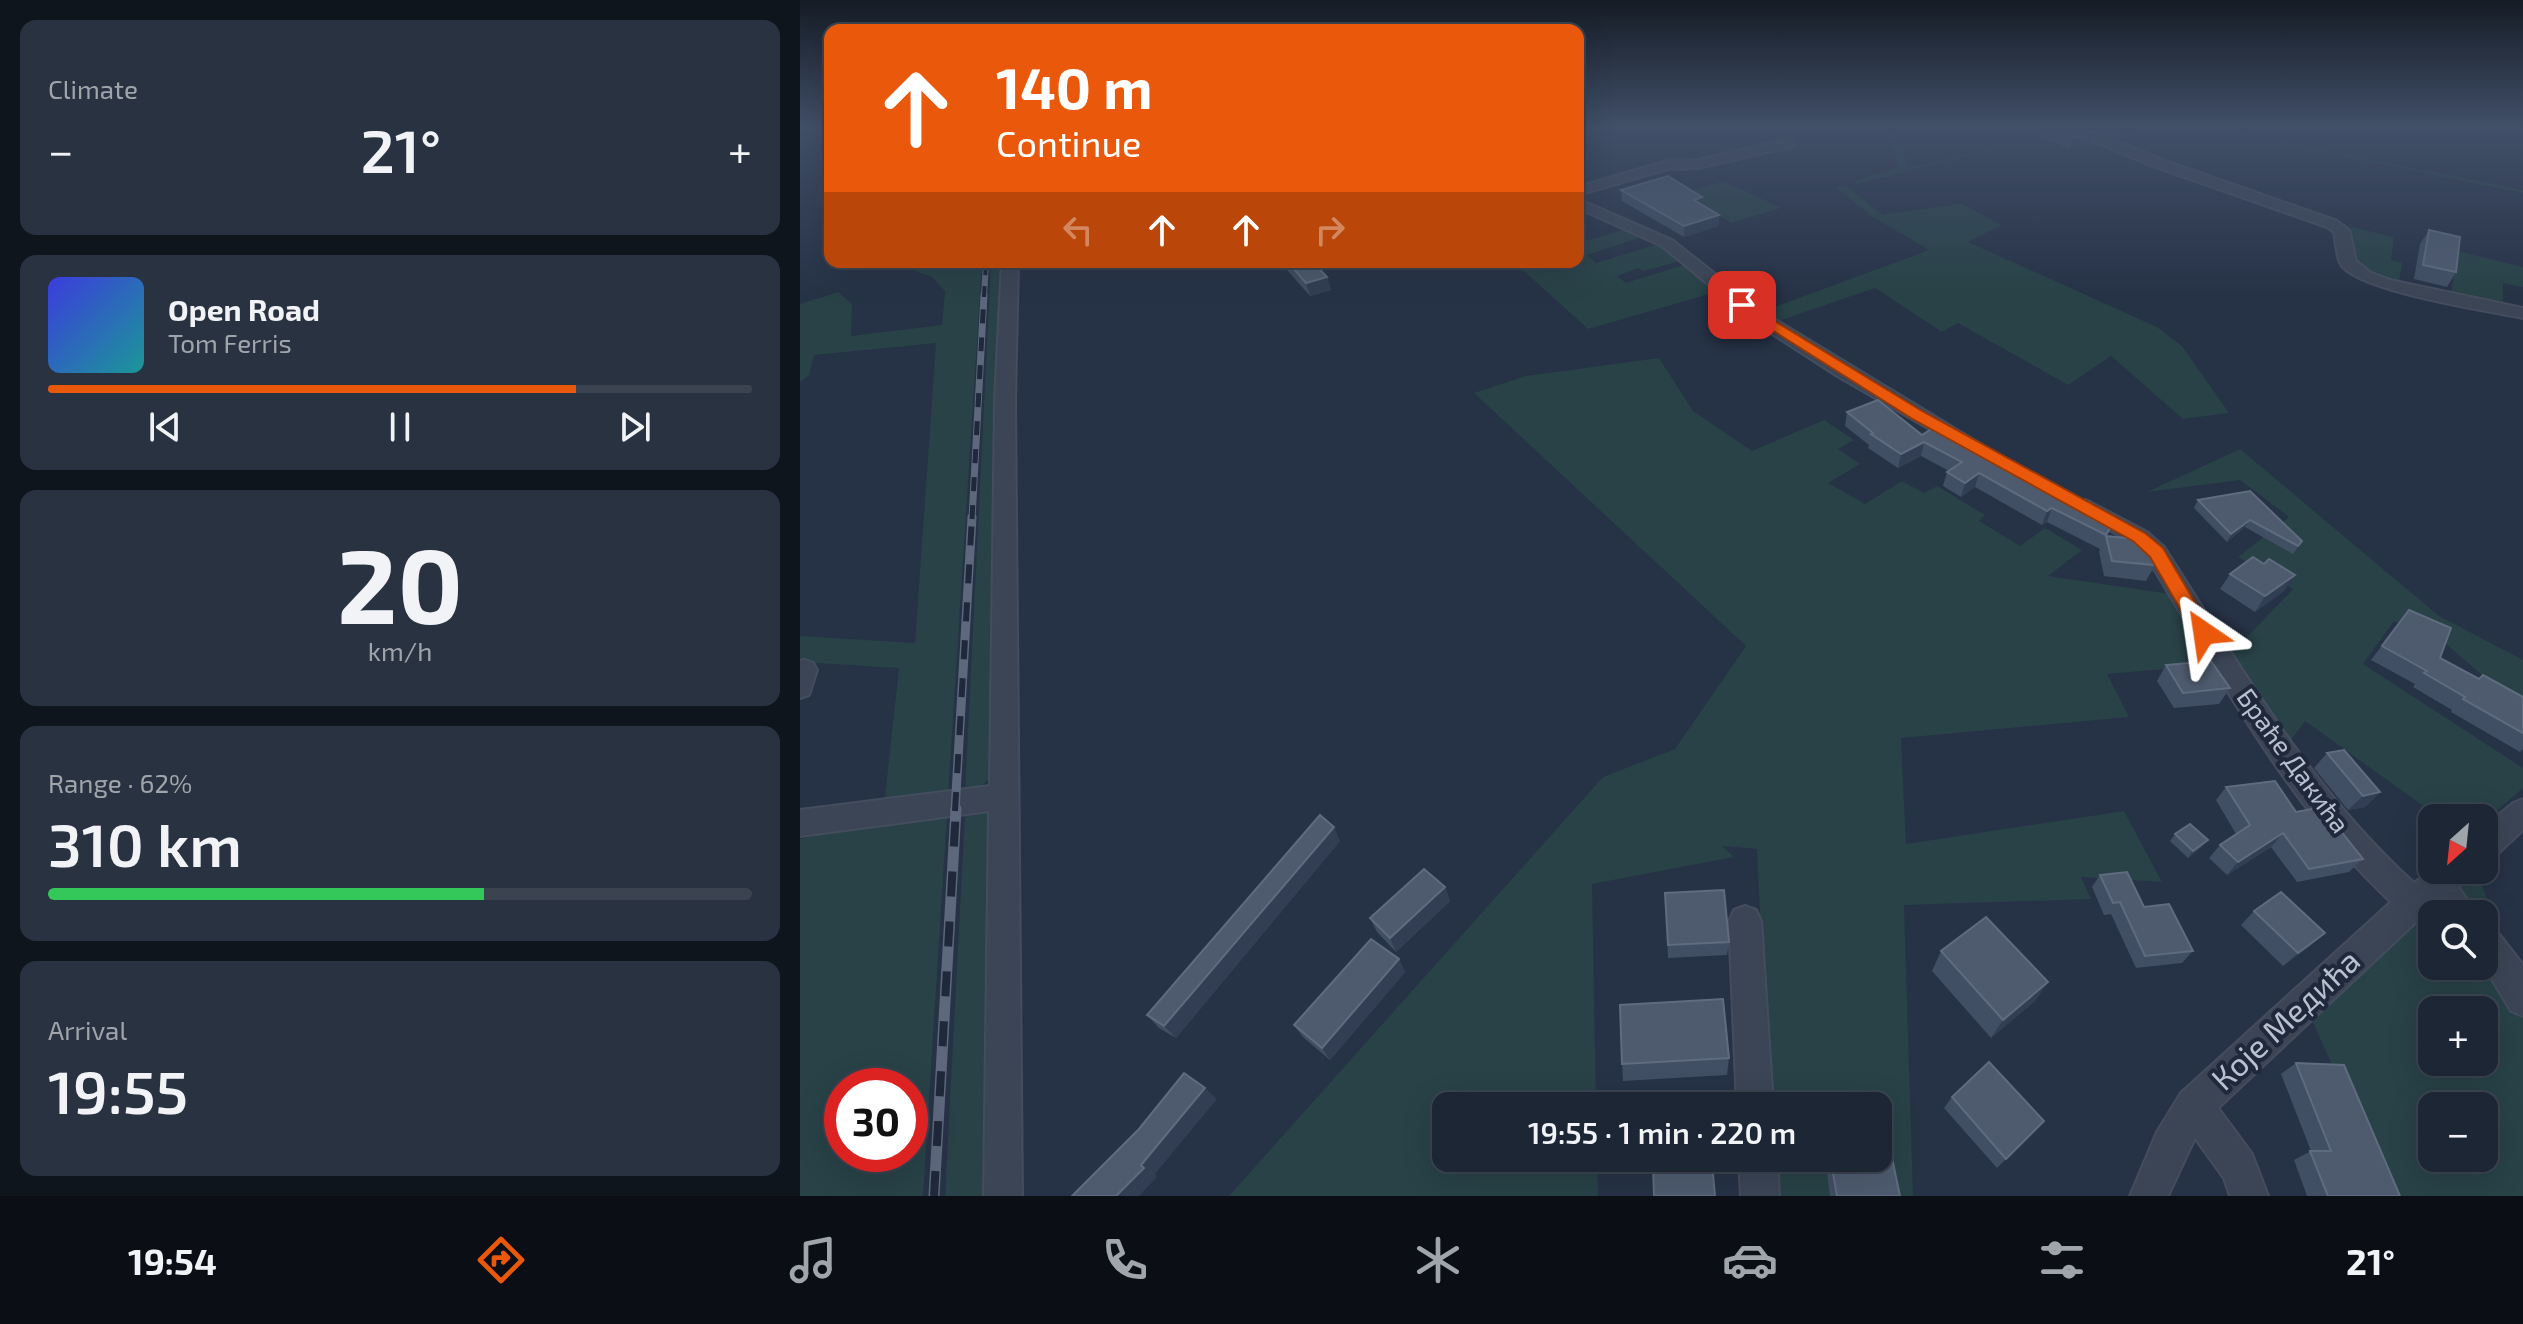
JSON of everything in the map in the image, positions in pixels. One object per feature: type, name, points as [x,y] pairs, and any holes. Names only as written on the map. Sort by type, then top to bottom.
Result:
[{"type":"street","points":[[2218,184],[2332,224],[2341,230],[2348,263],[2373,280],[2523,313]]},
{"type":"street","points":[[1584,206],[1667,243],[1742,305],[1879,392],[1999,461]]},
{"type":"street","points":[[1003,1196],[1005,420],[1010,268]]},
{"type":"street","name":"Браће Дакића","points":[[2068,497],[2139,537],[2156,553],[2288,764],[2364,857],[2435,886]]},
{"type":"street","points":[[800,823],[1005,797]]},
{"type":"street","points":[[2498,834],[2523,812]]},
{"type":"street","name":"Које Медића","points":[[2149,1196],[2170,1145],[2194,1106],[2435,886]]},
{"type":"street","points":[[1745,921],[1754,1092]]},
{"type":"street","points":[[2498,958],[2523,999]]},
{"type":"street","points":[[2194,1106],[2239,1167],[2249,1196]]},
{"type":"street","points":[[1759,1172],[1760,1196]]},
{"type":"green space","points":[[1714,184],[1729,184],[1781,208],[1731,223],[1683,194]]},
{"type":"green space","points":[[2478,184],[2523,190],[2523,193]]},
{"type":"green space","points":[[1846,186],[1883,215],[1961,203],[2001,225],[1968,242],[2157,327],[2182,346],[2229,413],[2183,419],[2111,356],[2068,385],[1958,323],[1942,332],[1875,288],[1773,323],[1758,313],[1929,250],[1873,217],[1836,188]]},
{"type":"green space","points":[[2351,227],[2394,237],[2391,260],[2402,263],[2399,283],[2377,277],[2358,265],[2350,250]]},
{"type":"green space","points":[[1631,228],[1648,235],[1587,255],[1596,263],[1659,244],[1680,261],[1643,271],[1638,268],[1617,276],[1626,283],[1684,265],[1720,291],[1588,329],[1521,268],[1584,268],[1584,241]]},
{"type":"green space","points":[[2457,251],[2523,267],[2523,287],[2503,283],[2503,306],[2451,295]]},
{"type":"green space","points":[[917,268],[982,268],[948,798],[884,806],[899,668],[800,662],[800,636],[915,643],[936,343],[814,355],[809,375],[800,382],[800,304],[838,292],[852,304],[851,336],[942,325],[945,291],[932,277],[916,271]]},
{"type":"green space","points":[[991,268],[1002,268],[996,406],[991,777],[978,789],[965,793]]},
{"type":"green space","points":[[1659,358],[1693,411],[1752,451],[1824,420],[1854,440],[1838,449],[1860,464],[1828,483],[1865,504],[1902,481],[1924,493],[1937,486],[1985,515],[1979,521],[2020,546],[2045,528],[2082,550],[2048,576],[2171,594],[2210,665],[2107,674],[2129,717],[1901,738],[1906,844],[2124,811],[2162,882],[2081,877],[2091,899],[1904,905],[1913,1196],[1775,1196],[1773,1172],[1892,1172],[1892,1092],[1768,1092],[1757,849],[1722,846],[1734,857],[1592,884],[1596,1092],[1432,1092],[1432,1172],[1597,1172],[1598,1196],[1229,1196],[1603,777],[1675,749],[1746,646],[1474,393],[1526,376]]},
{"type":"green space","points":[[2240,449],[2439,616],[2523,660],[2523,703],[2483,676],[2444,642],[2394,621],[2363,664],[2523,768],[2523,788],[2498,810],[2498,804],[2421,804],[2305,721],[2283,751],[2226,659],[2293,589],[2238,557],[2289,517],[2240,480],[2147,492]]},
{"type":"green space","points":[[990,811],[982,1196],[945,1196],[965,813]]},
{"type":"green space","points":[[947,815],[928,1117],[928,1068],[824,1068],[824,1172],[925,1172],[923,1196],[800,1196],[800,839],[839,830]]},
{"type":"green space","points":[[2453,884],[2481,884],[2487,900],[2435,900]]},
{"type":"green space","points":[[2418,915],[2418,980],[2498,980],[2498,927],[2507,951],[2523,965],[2523,1196],[2390,1196],[2308,1011]]},
{"type":"building","points":[[1642,184],[1681,184],[1702,197],[1694,200],[1719,215],[1684,226],[1621,190]]},
{"type":"building","points":[[2429,230],[2460,237],[2456,272],[2423,265]]},
{"type":"building","points":[[1293,268],[1319,268],[1327,277],[1306,283]]},
{"type":"building","points":[[1878,400],[1922,435],[1936,426],[2114,521],[2106,535],[2052,508],[2047,511],[1979,473],[1965,483],[1947,472],[1962,462],[1924,442],[1901,454],[1871,434],[1847,412]]},
{"type":"building","points":[[2250,491],[2302,541],[2298,546],[2250,520],[2231,534],[2198,500]]},
{"type":"building","points":[[2106,536],[2148,540],[2155,565],[2112,561]]},
{"type":"building","points":[[2253,557],[2264,564],[2269,559],[2295,575],[2265,596],[2230,574]]},
{"type":"building","points":[[2409,610],[2451,628],[2440,658],[2479,679],[2483,675],[2523,697],[2523,733],[2463,699],[2465,697],[2424,673],[2427,671],[2382,646]]},
{"type":"building","points":[[2211,661],[2230,688],[2183,693],[2166,665]]},
{"type":"building","points":[[2344,750],[2380,792],[2363,796],[2327,753]]},
{"type":"building","points":[[2275,781],[2296,812],[2322,807],[2363,859],[2309,869],[2283,833],[2238,862],[2220,845],[2250,825],[2226,787]]},
{"type":"building","points":[[1320,815],[1334,827],[1164,1026],[1147,1015]]},
{"type":"building","points":[[2190,824],[2208,840],[2193,851],[2175,834]]},
{"type":"building","points":[[1424,869],[1445,887],[1390,938],[1370,918]]},
{"type":"building","points":[[2127,872],[2144,907],[2169,904],[2193,951],[2145,956],[2120,902],[2113,903],[2100,875]]},
{"type":"building","points":[[1724,890],[1729,942],[1668,945],[1665,893]]},
{"type":"building","points":[[2281,892],[2325,933],[2298,953],[2254,911]]},
{"type":"building","points":[[1986,917],[2048,982],[2003,1020],[1941,951]]},
{"type":"building","points":[[1371,939],[1399,959],[1322,1048],[1294,1025]]},
{"type":"building","points":[[1723,999],[1729,1058],[1622,1064],[1620,1005]]},
{"type":"building","points":[[1989,1062],[2044,1121],[2006,1159],[1952,1097]]},
{"type":"building","points":[[2296,1063],[2344,1065],[2400,1196],[2328,1196],[2310,1151],[2331,1151]]},
{"type":"building","points":[[1184,1073],[1205,1088],[1141,1165],[1144,1168],[1116,1196],[1072,1196],[1139,1129]]},
{"type":"building","points":[[1892,1158],[1900,1196],[1837,1196],[1833,1172],[1892,1172]]},
{"type":"building","points":[[1653,1172],[1713,1172],[1715,1196],[1654,1196]]},
{"type":"railway","points":[[984,297],[986,268]]},
{"type":"railway","points":[[972,519],[984,295]]},
{"type":"railway","points":[[955,811],[972,517]]},
{"type":"railway","points":[[934,1196],[956,809]]},
{"type":"route","points":[[1742,305],[1916,415],[2147,542],[2204,633]]}]
